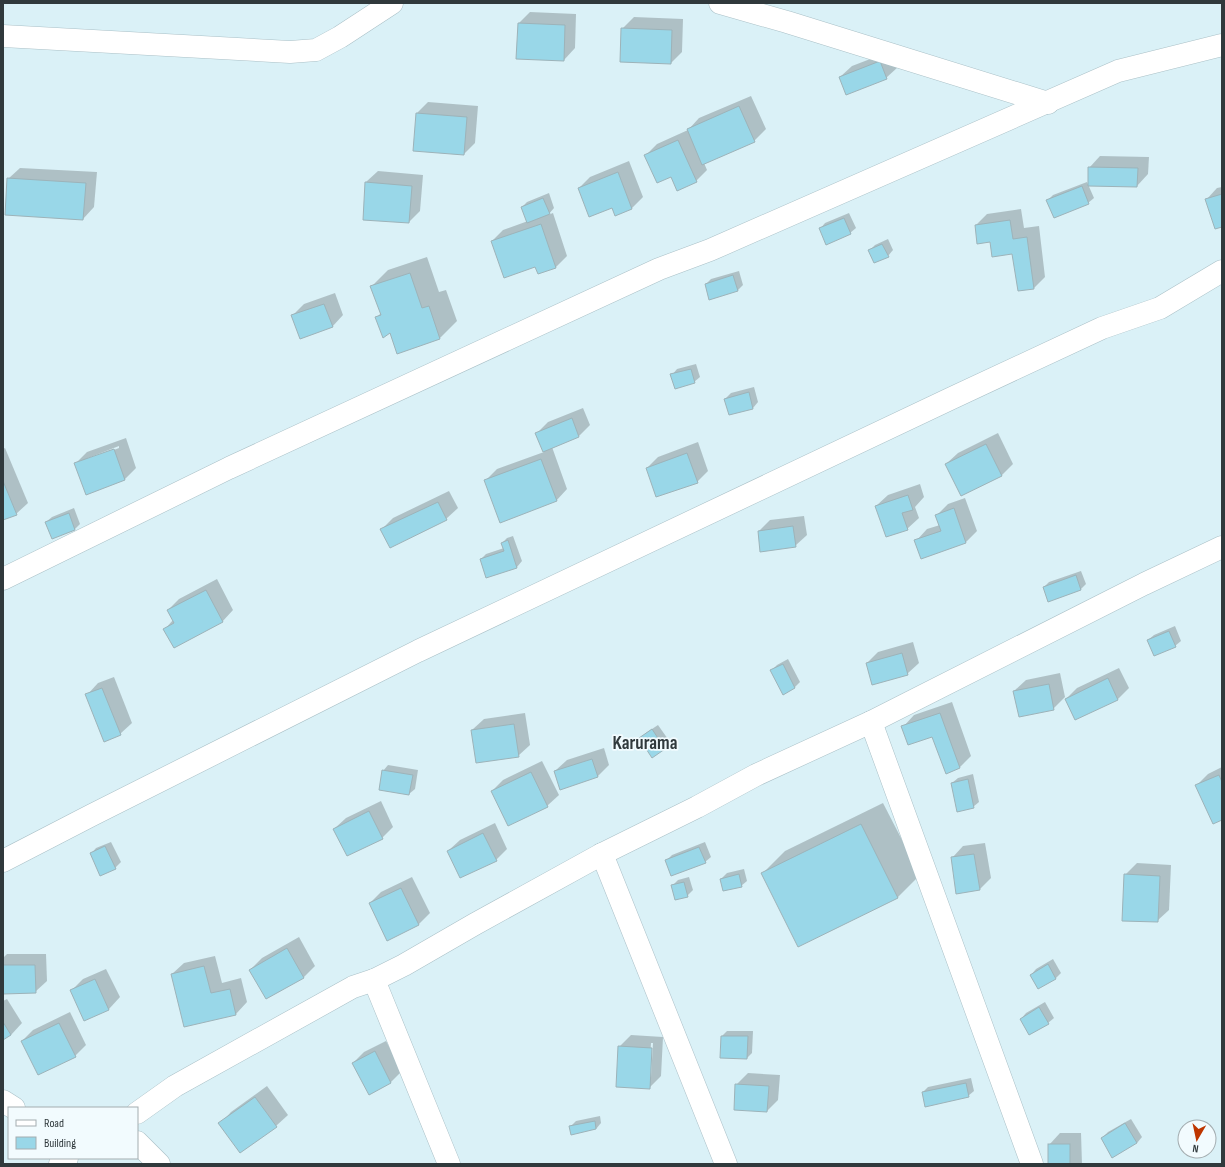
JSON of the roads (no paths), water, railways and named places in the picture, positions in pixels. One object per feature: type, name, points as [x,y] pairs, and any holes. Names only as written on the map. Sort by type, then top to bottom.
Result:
[{"type":"street","points":[[3,36],[290,52],[316,50],[340,37],[392,3]]},
{"type":"street","points":[[720,3],[1048,102]]},
{"type":"street","points":[[3,579],[229,468],[659,269],[718,246],[1118,71],[1222,45]]},
{"type":"street","points":[[3,861],[418,651],[1102,328],[1160,308],[1222,271]]},
{"type":"street","points":[[138,1112],[175,1086],[235,1052],[353,987],[374,980],[404,965],[602,854],[697,807],[756,775],[871,722],[1144,584],[1222,548]]},
{"type":"street","points":[[871,722],[1032,1164]]},
{"type":"street","points":[[602,854],[726,1164]]},
{"type":"street","points":[[374,980],[449,1164]]},
{"type":"street","points":[[3,1101],[12,1107]]},
{"type":"street","points":[[138,1143],[159,1164]]},
{"type":"district","name":"Karurama","points":[[645,743]]}]
